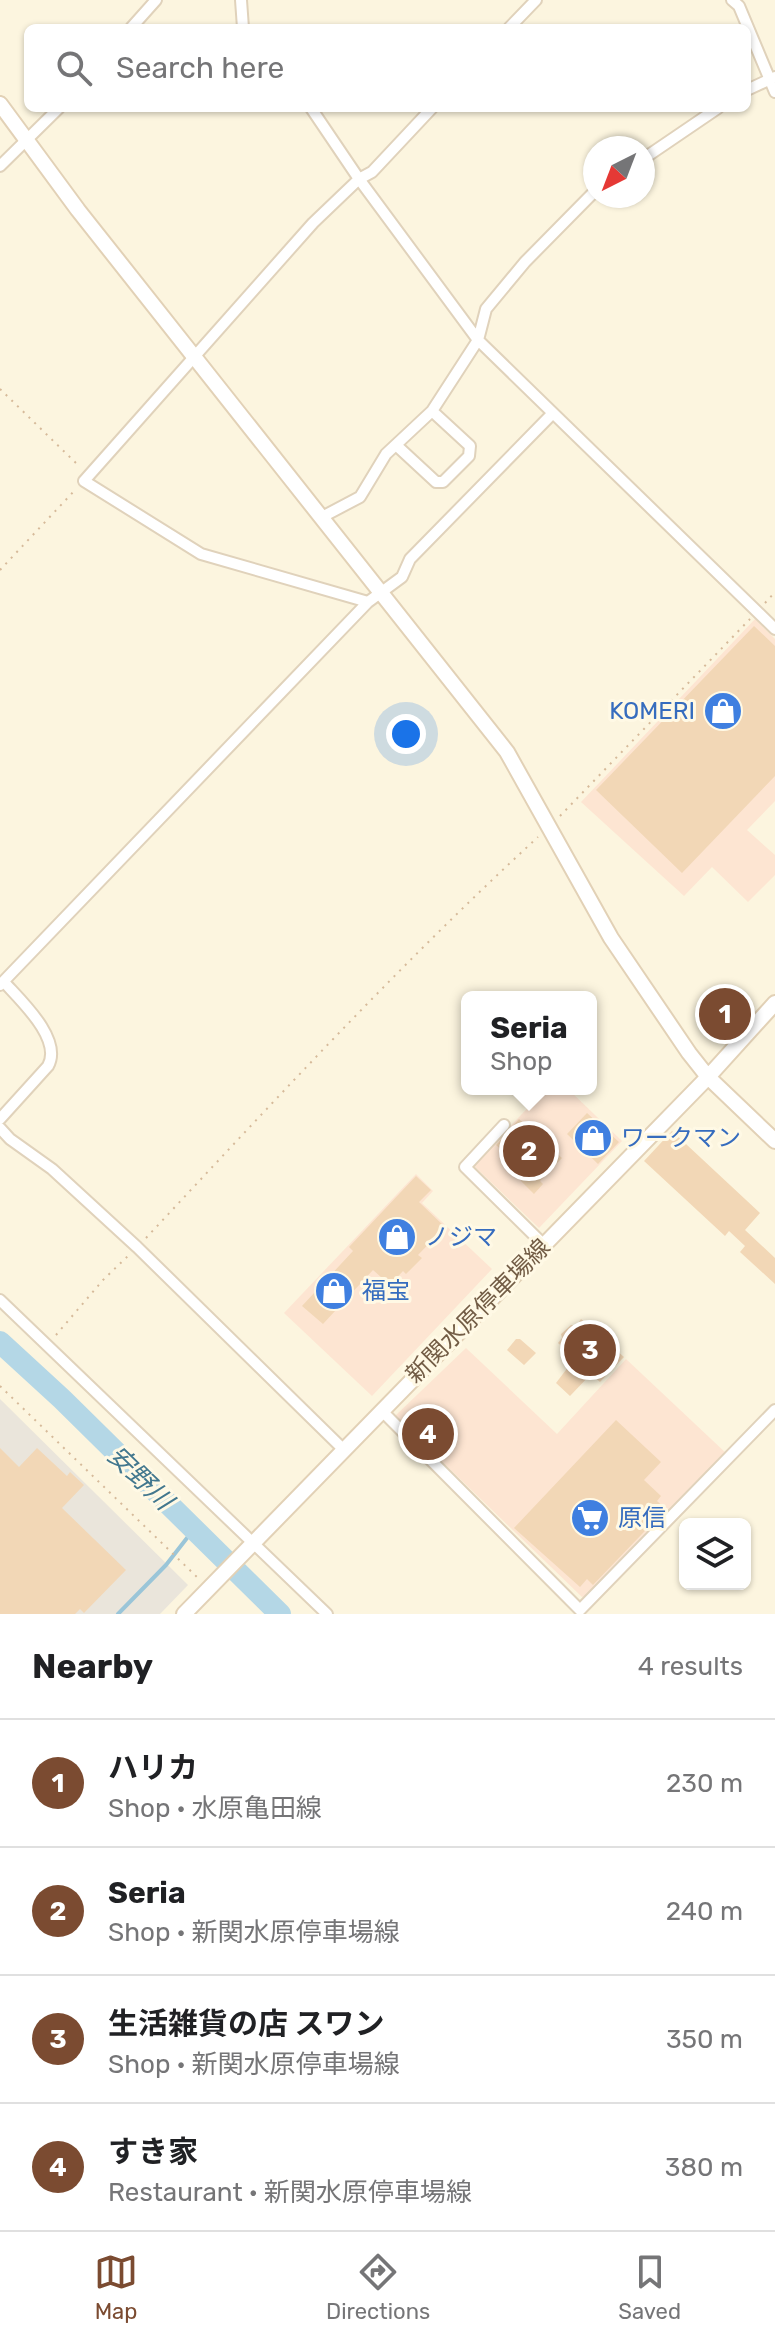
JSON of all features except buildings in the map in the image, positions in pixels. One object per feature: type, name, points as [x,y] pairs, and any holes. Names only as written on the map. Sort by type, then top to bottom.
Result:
[{"type":"street","points":[[135,24],[156,0]]},
{"type":"street","points":[[241,0],[243,24]]},
{"type":"street","points":[[513,24],[536,0]]},
{"type":"street","points":[[732,0],[739,6],[748,24]]},
{"type":"street","points":[[751,31],[773,78],[775,92]]},
{"type":"street","points":[[751,88],[773,78]]},
{"type":"street","points":[[0,104],[78,210],[507,752],[611,938],[689,1053],[708,1077],[775,1141]]},
{"type":"street","points":[[0,166],[55,112]]},
{"type":"street","points":[[314,112],[359,179],[478,340],[775,629]]},
{"type":"street","points":[[368,602],[201,554],[86,478],[313,223],[359,179],[372,172],[428,112]]},
{"type":"street","points":[[655,151],[712,112]]},
{"type":"street","points":[[322,517],[360,497],[377,465],[432,411],[478,340],[486,309],[525,262],[583,203]]},
{"type":"street","points":[[396,445],[436,482],[443,482],[469,456],[470,446],[432,411]]},
{"type":"street","points":[[0,1119],[48,1066],[52,1056],[40,1022],[2,984],[368,602],[402,577],[410,559],[553,413]]},
{"type":"street","name":"新関水原停車場線","points":[[184,1614],[708,1077],[775,1003]]},
{"type":"street","points":[[504,1125],[465,1167],[543,1244]]},
{"type":"street","points":[[0,1128],[10,1139],[52,1169],[137,1247],[343,1449]]},
{"type":"street","points":[[0,1300],[327,1614]]},
{"type":"street","points":[[381,1410],[580,1610],[775,1410]]},
{"type":"path","points":[[0,389],[86,478],[0,570]]},
{"type":"path","points":[[47,1345],[103,1280],[309,1062],[453,915],[549,827],[775,592]]},
{"type":"path","points":[[0,1386],[212,1585]]},
{"type":"shaded area","name":"KOMERI","points":[[755,619],[775,639],[775,801],[747,830],[775,855],[775,875],[748,902],[712,867],[684,896],[581,802]]},
{"type":"shaded area","points":[[540,1095],[574,1095],[622,1141],[539,1228],[473,1165]]},
{"type":"shaded area","points":[[416,1174],[433,1191],[422,1203],[492,1269],[372,1396],[284,1313]]},
{"type":"shaded area","points":[[466,1348],[557,1434],[626,1359],[727,1454],[589,1596],[582,1597],[395,1416]]},
{"type":"shaded area","points":[[0,1399],[188,1585],[160,1614],[0,1614]]},
{"type":"waterway","name":"安野川","points":[[0,1342],[280,1614]]},
{"type":"waterway","points":[[118,1614],[166,1565],[194,1529]]},
{"type":"place","name":"KOMERI","points":[[723,711]]},
{"type":"place","name":"ハリカ","points":[[725,1014]]},
{"type":"place","name":"ワークマン","points":[[593,1138]]},
{"type":"place","name":"Seria","points":[[529,1151]]},
{"type":"place","name":"ノジマ","points":[[397,1237]]},
{"type":"place","name":"福宝","points":[[334,1291]]},
{"type":"place","name":"生活雑貨の店 スワン","points":[[590,1350]]},
{"type":"place","name":"すき家","points":[[428,1434]]},
{"type":"place","name":"原信","points":[[590,1518]]}]
